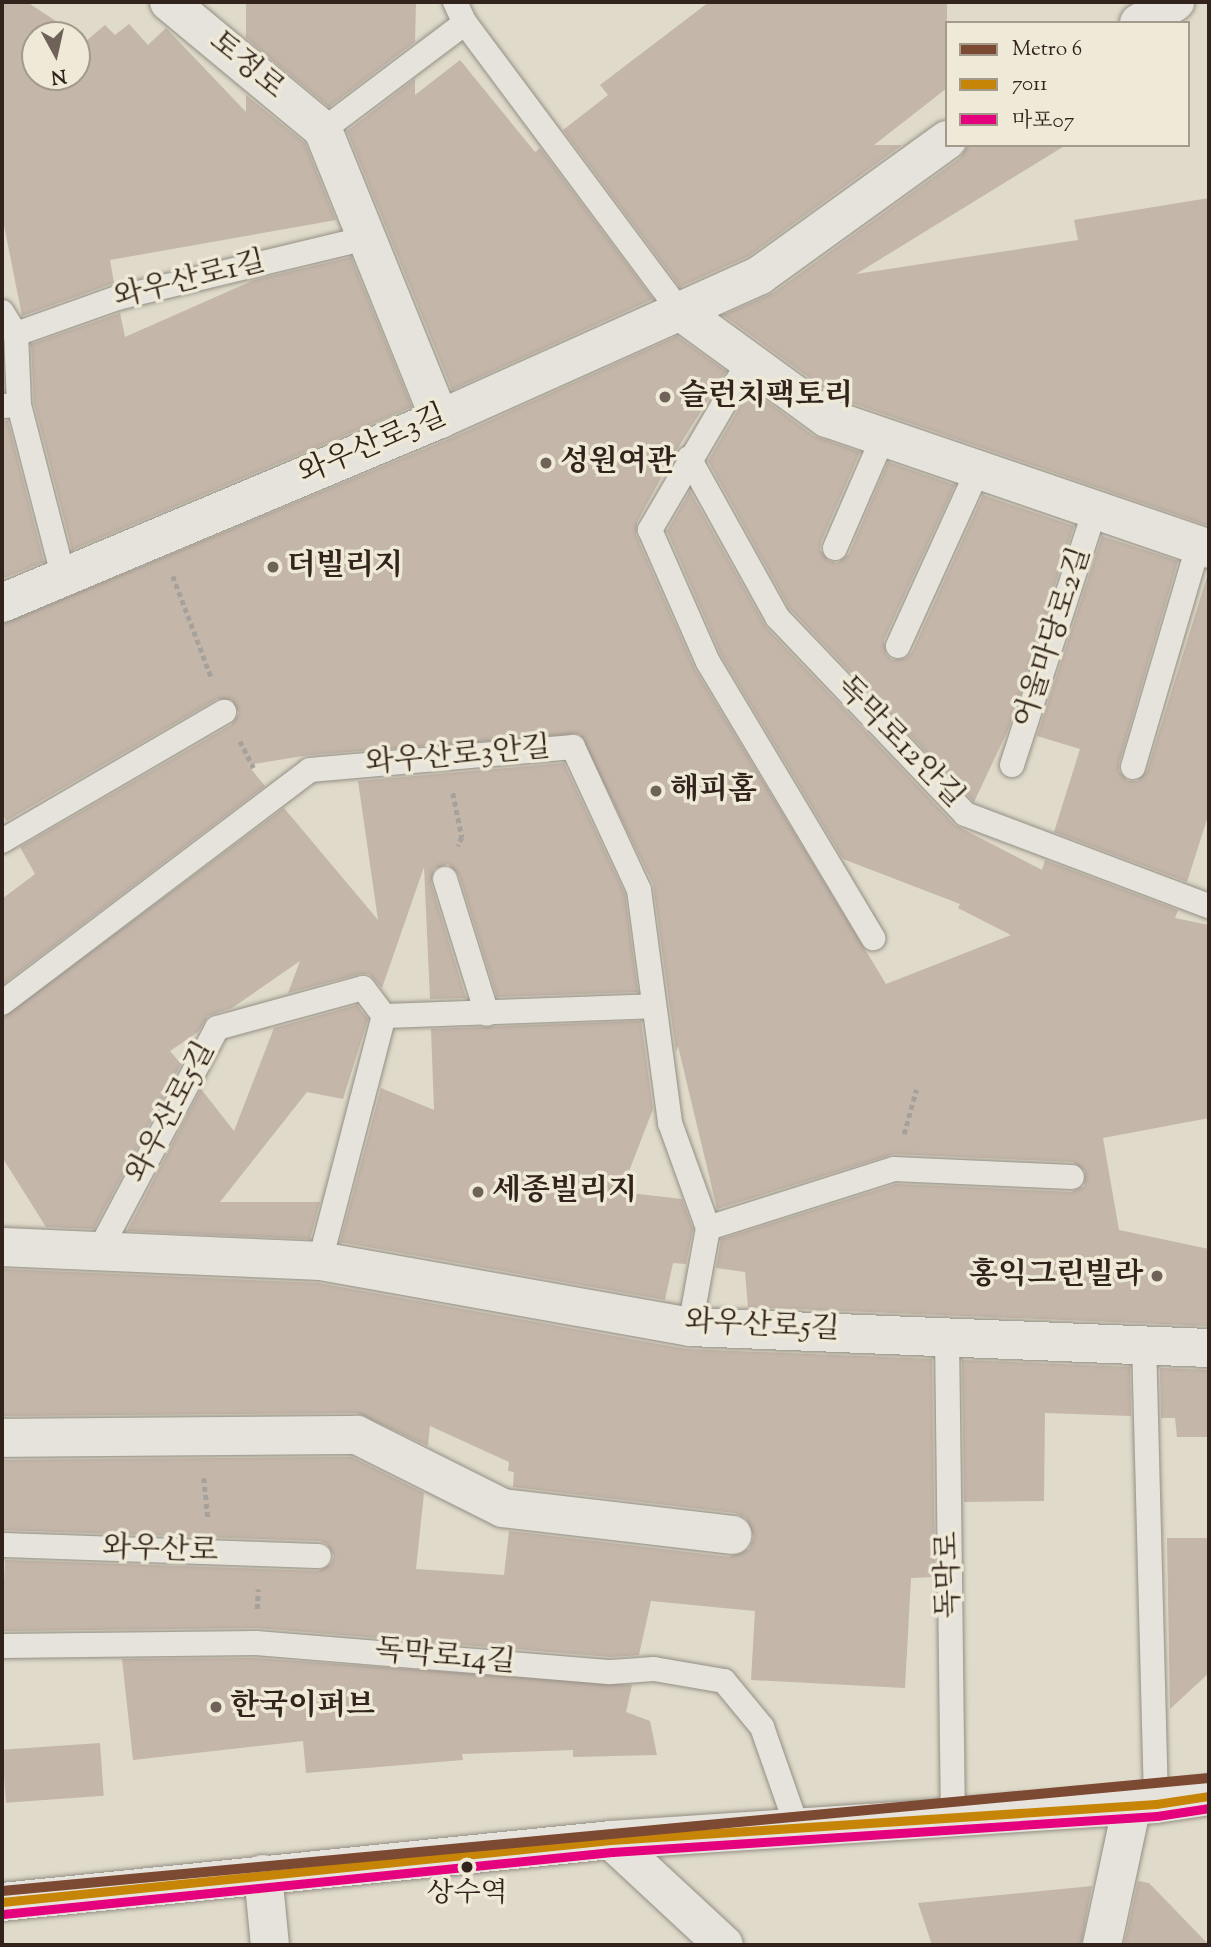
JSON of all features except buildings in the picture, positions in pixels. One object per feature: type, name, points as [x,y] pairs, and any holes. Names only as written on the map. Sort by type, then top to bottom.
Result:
[{"type":"street","name":"토정로","points":[[169,2],[323,130]]},
{"type":"street","points":[[1142,21],[1175,2]]},
{"type":"street","points":[[323,130],[440,419]]},
{"type":"street","name":"와우산로3길","points":[[2,603],[63,575],[440,419],[760,275],[945,140]]},
{"type":"street","name":"어울마당로2길","points":[[680,311],[827,418],[1204,547]]},
{"type":"street","name":"와우산로5길","points":[[2,1247],[320,1261],[690,1327],[947,1334],[1144,1342],[1209,1348]]},
{"type":"street","points":[[2,1438],[357,1435],[503,1508],[732,1535]]},
{"type":"street","points":[[2,1902],[611,1840],[796,1825],[1144,1805],[1209,1796]]},
{"type":"street","points":[[1102,1945],[1144,1805]]},
{"type":"street","points":[[611,1840],[724,1945]]},
{"type":"street","points":[[263,1874],[270,1945]]},
{"type":"lane","points":[[323,130],[460,12],[680,311]]},
{"type":"lane","name":"와우산로1길","points":[[16,334],[117,298],[367,238]]},
{"type":"lane","points":[[2,312],[16,334],[10,406],[63,575]]},
{"type":"lane","points":[[749,361],[689,458],[650,530],[708,662],[873,938]]},
{"type":"lane","points":[[835,548],[883,437]]},
{"type":"lane","name":"독막로12안길","points":[[689,458],[777,617],[965,814],[1209,906]]},
{"type":"lane","points":[[898,646],[978,470]]},
{"type":"lane","name":"어울마당로2길","points":[[1012,765],[1095,510]]},
{"type":"lane","name":"어울마당로2길","points":[[1133,768],[1204,547]]},
{"type":"lane","points":[[2,841],[225,712]]},
{"type":"lane","name":"와우산로3안길","points":[[2,1003],[310,770],[573,747],[639,890],[670,1123],[708,1228]]},
{"type":"lane","points":[[445,879],[487,1014]]},
{"type":"lane","name":"와우산로5길","points":[[99,1251],[217,1028],[363,988],[384,1016]]},
{"type":"lane","points":[[320,1261],[384,1016],[654,1006]]},
{"type":"lane","points":[[690,1327],[708,1228],[894,1169],[1072,1178]]},
{"type":"lane","name":"독막로","points":[[947,1334],[953,1817]]},
{"type":"lane","points":[[1144,1342],[1144,1805]]},
{"type":"lane","name":"와우산로","points":[[2,1545],[319,1556]]},
{"type":"lane","name":"독막로14길","points":[[2,1646],[256,1643],[611,1672],[654,1669],[724,1681],[762,1727],[796,1825]]},
{"type":"path","points":[[157,536],[225,712],[271,799]]},
{"type":"path","points":[[446,758],[462,837]]},
{"type":"path","points":[[894,1169],[916,1090]]},
{"type":"path","points":[[200,1437],[211,1554]]},
{"type":"path","points":[[256,1643],[259,1553]]},
{"type":"metro line","name":"6","points":[[2,1891],[1209,1778]]},
{"type":"transit line","name":"7011","points":[[2,1902],[611,1840],[1156,1804],[1209,1796]]},
{"type":"transit line","name":"마포07","points":[[3,1914],[612,1852],[1157,1816],[1209,1808]]},
{"type":"place","name":"슬런치팩토리","points":[[665,397]]},
{"type":"place","name":"성원여관","points":[[546,463]]},
{"type":"place","name":"더빌리지","points":[[273,567]]},
{"type":"place","name":"해피홈","points":[[656,791]]},
{"type":"place","name":"세종빌리지","points":[[478,1192]]},
{"type":"place","name":"홍익그린빌라","points":[[1157,1276]]},
{"type":"place","name":"한국이퍼브","points":[[216,1707]]},
{"type":"place","name":"상수역","points":[[467,1867]]}]
